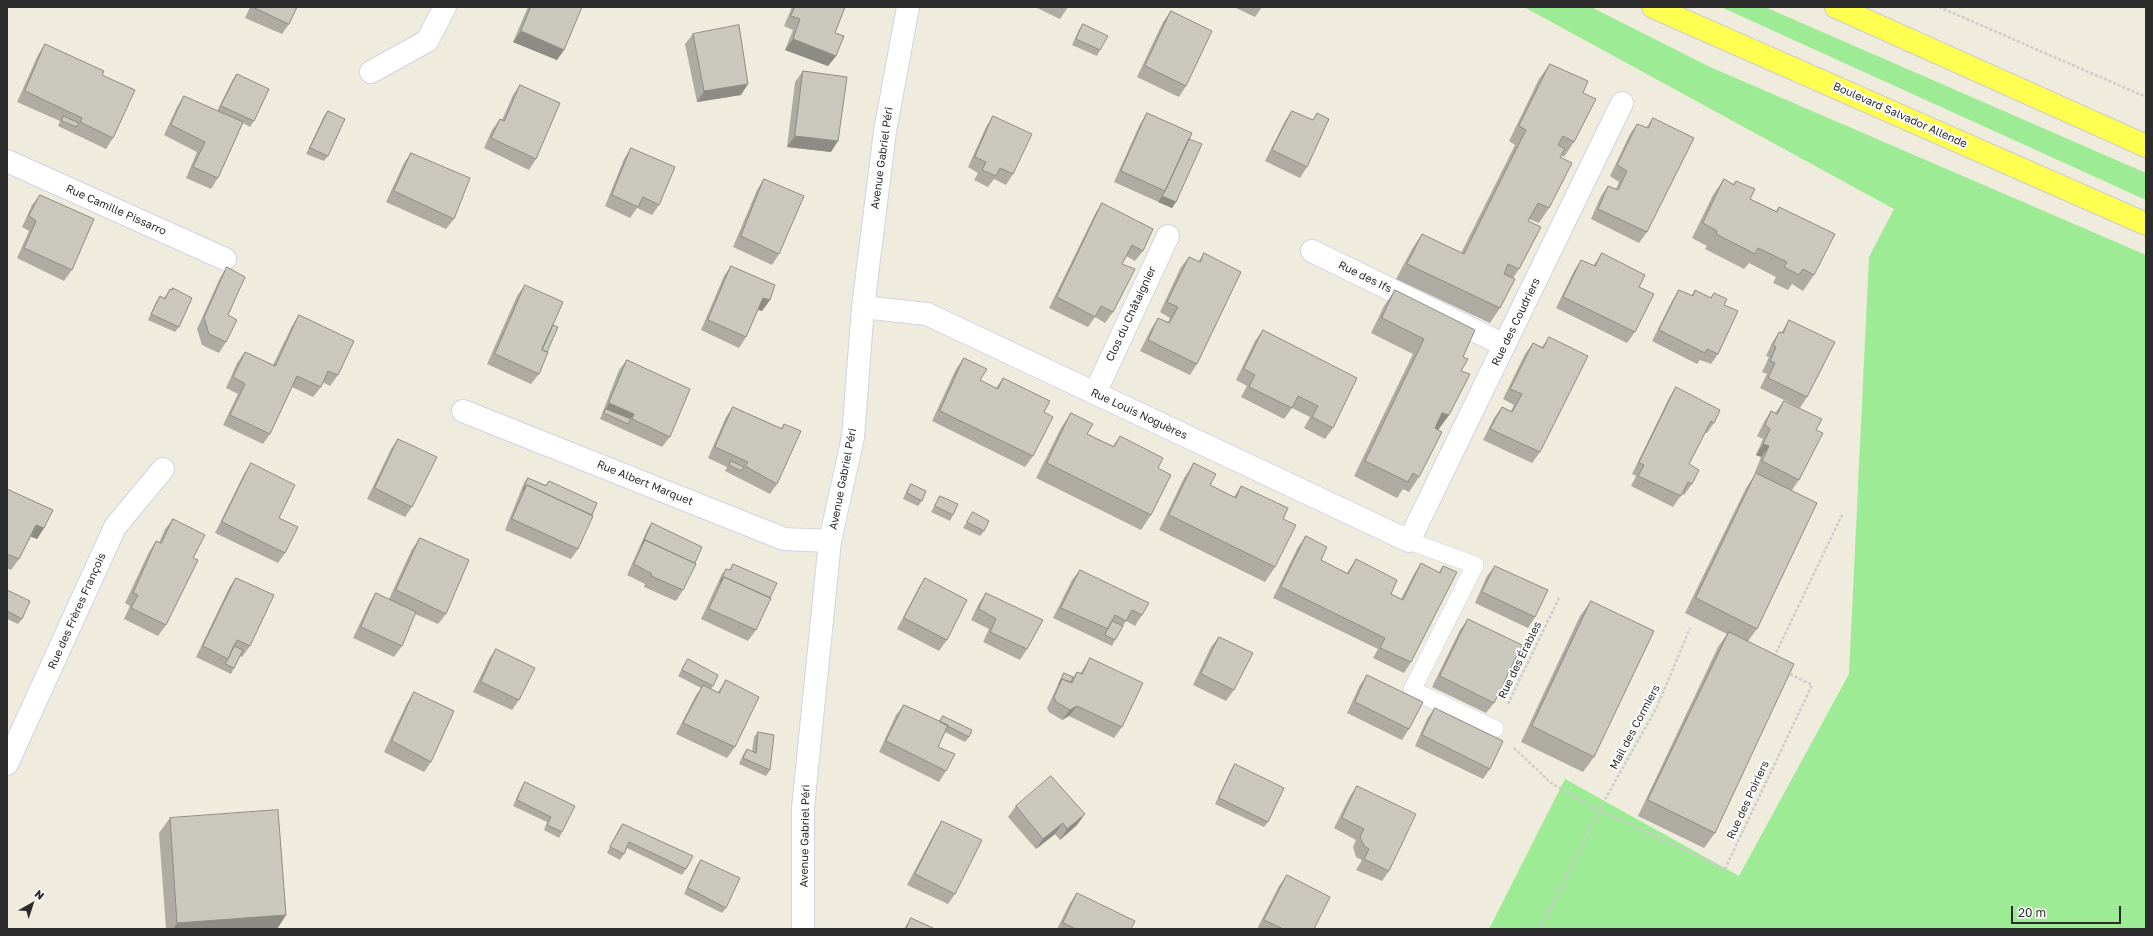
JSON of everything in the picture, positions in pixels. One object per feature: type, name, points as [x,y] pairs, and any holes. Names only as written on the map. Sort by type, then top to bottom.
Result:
[{"type":"main road","name":"Boulevard Salvador Allende","points":[[1653,7],[2106,205],[2146,224]]},
{"type":"main road","points":[[1836,7],[2146,146]]},
{"type":"street","points":[[371,72],[427,41],[445,7]]},
{"type":"street","name":"Avenue Gabriel Péri","points":[[803,929],[803,808],[830,541],[853,437],[864,307],[885,131],[908,7]]},
{"type":"street","name":"Rue des Coudriers","points":[[1409,541],[1622,103]]},
{"type":"street","name":"Rue Camille Pissarro","points":[[7,161],[225,259]]},
{"type":"street","name":"Clos du Châtaignier","points":[[1094,393],[1168,236]]},
{"type":"street","name":"Rue des Ifs","points":[[1312,251],[1504,345]]},
{"type":"street","name":"Rue Louis Noguères","points":[[864,307],[927,314],[1409,541]]},
{"type":"street","name":"Rue Albert Marquet","points":[[463,411],[784,539],[830,541]]},
{"type":"street","name":"Rue des Frères François","points":[[9,755],[115,527],[163,469]]},
{"type":"lane","points":[[2106,205],[2146,219]]},
{"type":"lane","points":[[1409,541],[1475,565],[1412,690],[1495,729]]},
{"type":"path","points":[[1939,7],[2146,97]]},
{"type":"path","points":[[1771,664],[1842,515]]},
{"type":"path","name":"Rue des Érables","points":[[1495,729],[1559,598]]},
{"type":"path","name":"Mail des Cormiers","points":[[1540,929],[1599,810],[1657,707],[1690,628]]},
{"type":"path","name":"Rue des Poiriers","points":[[1495,729],[1551,783],[1599,810],[1725,869],[1812,685],[1784,671]]},
{"type":"green space","points":[[1524,7],[1591,7],[1710,67],[2146,255],[2146,929],[1489,929],[1565,779],[1739,876],[1849,674],[1869,257],[1894,209]]},
{"type":"green space","points":[[1721,7],[1765,7],[2146,173],[2146,200]]},
{"type":"building","points":[[253,7],[297,7],[289,24]]},
{"type":"building","points":[[531,7],[582,7],[564,50],[521,31]]},
{"type":"building","points":[[795,7],[845,7],[835,33],[844,36],[836,56],[793,39],[800,19],[791,16]]},
{"type":"building","points":[[1171,11],[1212,31],[1186,86],[1145,66]]},
{"type":"building","points":[[1083,24],[1108,36],[1100,50],[1076,39]]},
{"type":"building","points":[[739,25],[748,84],[704,91],[693,34]]},
{"type":"building","points":[[45,44],[104,71],[102,75],[135,90],[113,138],[80,122],[82,118],[25,91]]},
{"type":"building","points":[[1550,64],[1588,81],[1583,93],[1596,99],[1574,142],[1563,136],[1558,145],[1565,149],[1560,157],[1572,163],[1549,208],[1538,203],[1528,221],[1541,227],[1519,269],[1508,264],[1504,274],[1515,279],[1500,308],[1407,264],[1422,234],[1464,254],[1526,130],[1519,126]]},
{"type":"building","points":[[803,71],[847,77],[838,141],[795,136]]},
{"type":"building","points":[[237,74],[269,89],[254,121],[221,106]]},
{"type":"building","points":[[520,85],[560,103],[536,159],[491,138],[500,119],[504,121]]},
{"type":"building","points":[[184,96],[243,122],[218,178],[193,167],[205,142],[171,125]]},
{"type":"building","points":[[328,111],[345,119],[328,156],[310,148]]},
{"type":"building","points":[[1292,111],[1313,120],[1317,113],[1329,119],[1307,167],[1272,150]]},
{"type":"building","points":[[1147,113],[1192,133],[1165,191],[1121,171]]},
{"type":"building","points":[[63,116],[79,123],[76,127],[62,121]]},
{"type":"building","points":[[993,116],[1032,134],[1013,174],[1000,168],[996,176],[982,170],[986,162],[975,157]]},
{"type":"building","points":[[1653,118],[1694,138],[1647,232],[1598,209],[1608,186],[1618,190],[1627,171],[1617,165],[1637,124],[1648,128]]},
{"type":"building","points":[[1189,139],[1202,144],[1176,202],[1162,196]]},
{"type":"building","points":[[631,148],[675,167],[659,205],[643,197],[638,207],[612,195]]},
{"type":"building","points":[[411,153],[470,178],[454,219],[394,191]]},
{"type":"building","points":[[764,179],[804,196],[779,254],[741,236]]},
{"type":"building","points":[[1724,179],[1734,185],[1736,181],[1755,189],[1750,199],[1777,212],[1779,207],[1835,234],[1814,275],[1803,269],[1799,275],[1784,267],[1787,262],[1758,248],[1755,254],[1716,234],[1717,231],[1703,223]]},
{"type":"building","points":[[40,195],[94,219],[72,270],[24,248],[36,221],[29,216]]},
{"type":"building","points":[[1102,203],[1153,229],[1143,251],[1132,245],[1122,264],[1135,269],[1113,312],[1101,306],[1095,317],[1057,297]]},
{"type":"building","points":[[1204,253],[1241,272],[1197,364],[1148,340],[1158,318],[1169,323],[1178,307],[1167,302],[1189,257],[1200,262]]},
{"type":"building","points":[[1602,253],[1645,275],[1639,287],[1654,294],[1635,332],[1563,297],[1581,260],[1595,266]]},
{"type":"building","points":[[731,266],[775,285],[770,300],[763,298],[746,337],[708,320]]},
{"type":"building","points":[[227,267],[245,277],[228,315],[237,320],[226,342],[209,334],[204,318]]},
{"type":"building","points":[[525,285],[563,302],[542,350],[548,352],[539,374],[495,354]]},
{"type":"building","points":[[173,288],[192,298],[179,327],[151,314],[160,296],[165,299],[170,289],[172,290]]},
{"type":"building","points":[[1395,290],[1475,330],[1463,357],[1468,359],[1461,371],[1470,374],[1449,415],[1442,413],[1435,428],[1442,432],[1419,477],[1413,473],[1408,482],[1365,461],[1424,339],[1382,318]]},
{"type":"building","points":[[1679,290],[1693,296],[1695,290],[1711,298],[1714,293],[1727,299],[1724,305],[1738,311],[1718,354],[1707,349],[1705,353],[1659,330]]},
{"type":"building","points":[[299,315],[354,341],[338,375],[328,371],[321,387],[297,376],[270,434],[230,415],[245,384],[233,377],[245,352],[275,366]]},
{"type":"building","points":[[1789,320],[1835,342],[1807,397],[1768,378],[1775,363],[1770,361],[1776,347],[1773,345],[1779,332],[1783,333]]},
{"type":"building","points":[[553,325],[558,327],[547,352],[542,350]]},
{"type":"building","points":[[1263,330],[1357,378],[1333,428],[1312,417],[1318,406],[1298,396],[1292,408],[1249,387],[1255,375],[1244,369]]},
{"type":"building","points":[[1549,337],[1588,356],[1540,452],[1490,429],[1502,407],[1512,412],[1522,394],[1510,389],[1533,343],[1543,348]]},
{"type":"building","points":[[964,358],[987,369],[980,380],[998,389],[1003,378],[1050,401],[1044,412],[1053,417],[1033,456],[940,411]]},
{"type":"building","points":[[627,360],[690,389],[670,437],[632,419],[634,414],[609,403]]},
{"type":"building","points":[[1676,387],[1720,410],[1714,423],[1711,421],[1689,464],[1699,470],[1692,484],[1688,482],[1681,496],[1638,476],[1644,465],[1639,463]]},
{"type":"building","points":[[1784,401],[1822,419],[1816,430],[1823,433],[1799,480],[1762,461],[1769,446],[1763,444],[1770,429],[1765,425],[1771,411],[1777,414]]},
{"type":"building","points":[[733,407],[782,429],[784,424],[801,431],[777,484],[745,466],[748,462],[715,447]]},
{"type":"building","points":[[606,409],[631,419],[628,424],[604,413]]},
{"type":"building","points":[[1071,413],[1093,424],[1087,434],[1114,447],[1120,436],[1163,458],[1158,468],[1171,475],[1151,515],[1047,463]]},
{"type":"building","points":[[398,439],[437,457],[412,507],[375,488]]},
{"type":"building","points":[[731,461],[744,467],[741,471],[729,465]]},
{"type":"building","points":[[251,463],[295,485],[279,518],[298,527],[285,553],[222,522]]},
{"type":"building","points":[[1194,463],[1216,474],[1210,485],[1236,498],[1241,486],[1288,508],[1283,519],[1296,525],[1275,567],[1169,515]]},
{"type":"building","points":[[1756,473],[1817,503],[1757,629],[1696,598]]},
{"type":"building","points":[[528,478],[546,486],[549,481],[597,503],[592,515],[527,485],[523,490]]},
{"type":"building","points":[[911,484],[926,491],[922,501],[907,493]]},
{"type":"building","points":[[527,485],[593,516],[578,549],[512,519]]},
{"type":"building","points":[[7,489],[53,510],[44,528],[36,525],[19,559],[7,554]]},
{"type":"building","points":[[940,496],[958,504],[953,515],[935,506]]},
{"type":"building","points":[[973,512],[989,521],[984,531],[967,522]]},
{"type":"building","points":[[173,519],[205,535],[193,558],[198,560],[166,625],[131,608],[138,595],[133,593],[156,541],[161,543]]},
{"type":"building","points":[[652,523],[702,547],[695,563],[645,540],[642,545]]},
{"type":"building","points":[[1306,536],[1327,547],[1321,560],[1348,574],[1356,559],[1397,580],[1391,594],[1403,600],[1421,563],[1440,573],[1443,566],[1457,572],[1411,662],[1380,648],[1385,638],[1281,587]]},
{"type":"building","points":[[420,538],[469,560],[446,614],[396,590]]},
{"type":"building","points":[[645,540],[696,564],[683,590],[651,576],[652,574],[634,564]]},
{"type":"building","points":[[733,564],[777,583],[770,598],[724,577],[720,582],[726,569],[730,570]]},
{"type":"building","points":[[1495,566],[1548,590],[1535,617],[1482,592]]},
{"type":"building","points":[[1080,570],[1149,603],[1142,615],[1132,610],[1126,621],[1115,615],[1108,629],[1061,608]]},
{"type":"building","points":[[724,577],[771,598],[756,630],[709,609]]},
{"type":"building","points":[[236,578],[274,595],[250,646],[237,640],[228,659],[203,646]]},
{"type":"building","points":[[925,578],[967,600],[947,640],[904,618]]},
{"type":"building","points":[[7,590],[30,601],[22,619],[7,611]]},
{"type":"building","points":[[376,593],[416,612],[402,646],[361,627]]},
{"type":"building","points":[[986,593],[1043,620],[1027,649],[990,632],[996,619],[979,609]]},
{"type":"building","points":[[1591,601],[1654,631],[1594,757],[1532,726]]},
{"type":"building","points":[[1468,619],[1522,645],[1494,703],[1440,676]]},
{"type":"building","points":[[1112,621],[1123,626],[1115,640],[1105,635]]},
{"type":"building","points":[[1729,632],[1794,664],[1715,833],[1648,800]]},
{"type":"building","points":[[1219,637],[1253,653],[1234,690],[1201,674]]},
{"type":"building","points":[[234,646],[243,650],[234,668],[225,664]]},
{"type":"building","points":[[496,649],[535,668],[519,700],[481,682]]},
{"type":"building","points":[[1090,658],[1143,683],[1122,727],[1077,706],[1070,710],[1056,702],[1054,697],[1062,679],[1072,683],[1077,672],[1082,674]]},
{"type":"building","points":[[688,659],[718,675],[713,686],[682,670]]},
{"type":"building","points":[[1064,673],[1073,677],[1071,682],[1062,679],[1059,684]]},
{"type":"building","points":[[1367,675],[1423,702],[1409,729],[1355,702]]},
{"type":"building","points":[[726,680],[759,697],[735,747],[683,723],[703,685],[719,693]]},
{"type":"building","points":[[414,692],[454,711],[431,762],[392,741]]},
{"type":"building","points":[[904,705],[948,725],[938,747],[955,754],[946,771],[886,741]]},
{"type":"building","points":[[1435,708],[1503,741],[1490,769],[1422,735]]},
{"type":"building","points":[[943,716],[972,730],[969,737],[940,722]]},
{"type":"building","points":[[758,732],[774,735],[770,770],[743,758],[747,749],[756,753]]},
{"type":"building","points":[[1235,764],[1284,788],[1268,822],[1219,798]]},
{"type":"building","points":[[1051,776],[1085,814],[1067,829],[1063,823],[1043,839],[1016,806]]},
{"type":"building","points":[[525,782],[575,806],[562,832],[547,825],[551,817],[517,800]]},
{"type":"building","points":[[1357,786],[1416,814],[1389,871],[1364,859],[1369,849],[1364,846],[1360,837],[1364,829],[1342,818]]},
{"type":"building","points":[[278,810],[286,915],[177,923],[170,818]]},
{"type":"building","points":[[942,821],[982,840],[955,894],[915,874]]},
{"type":"building","points":[[623,824],[693,856],[686,869],[629,842],[624,854],[610,847]]},
{"type":"building","points":[[701,860],[740,878],[726,908],[688,888]]},
{"type":"building","points":[[1287,875],[1330,897],[1314,929],[1283,929],[1264,920]]},
{"type":"building","points":[[1077,893],[1135,921],[1131,929],[1076,929],[1063,923]]},
{"type":"building","points":[[911,918],[935,929],[906,929]]}]
